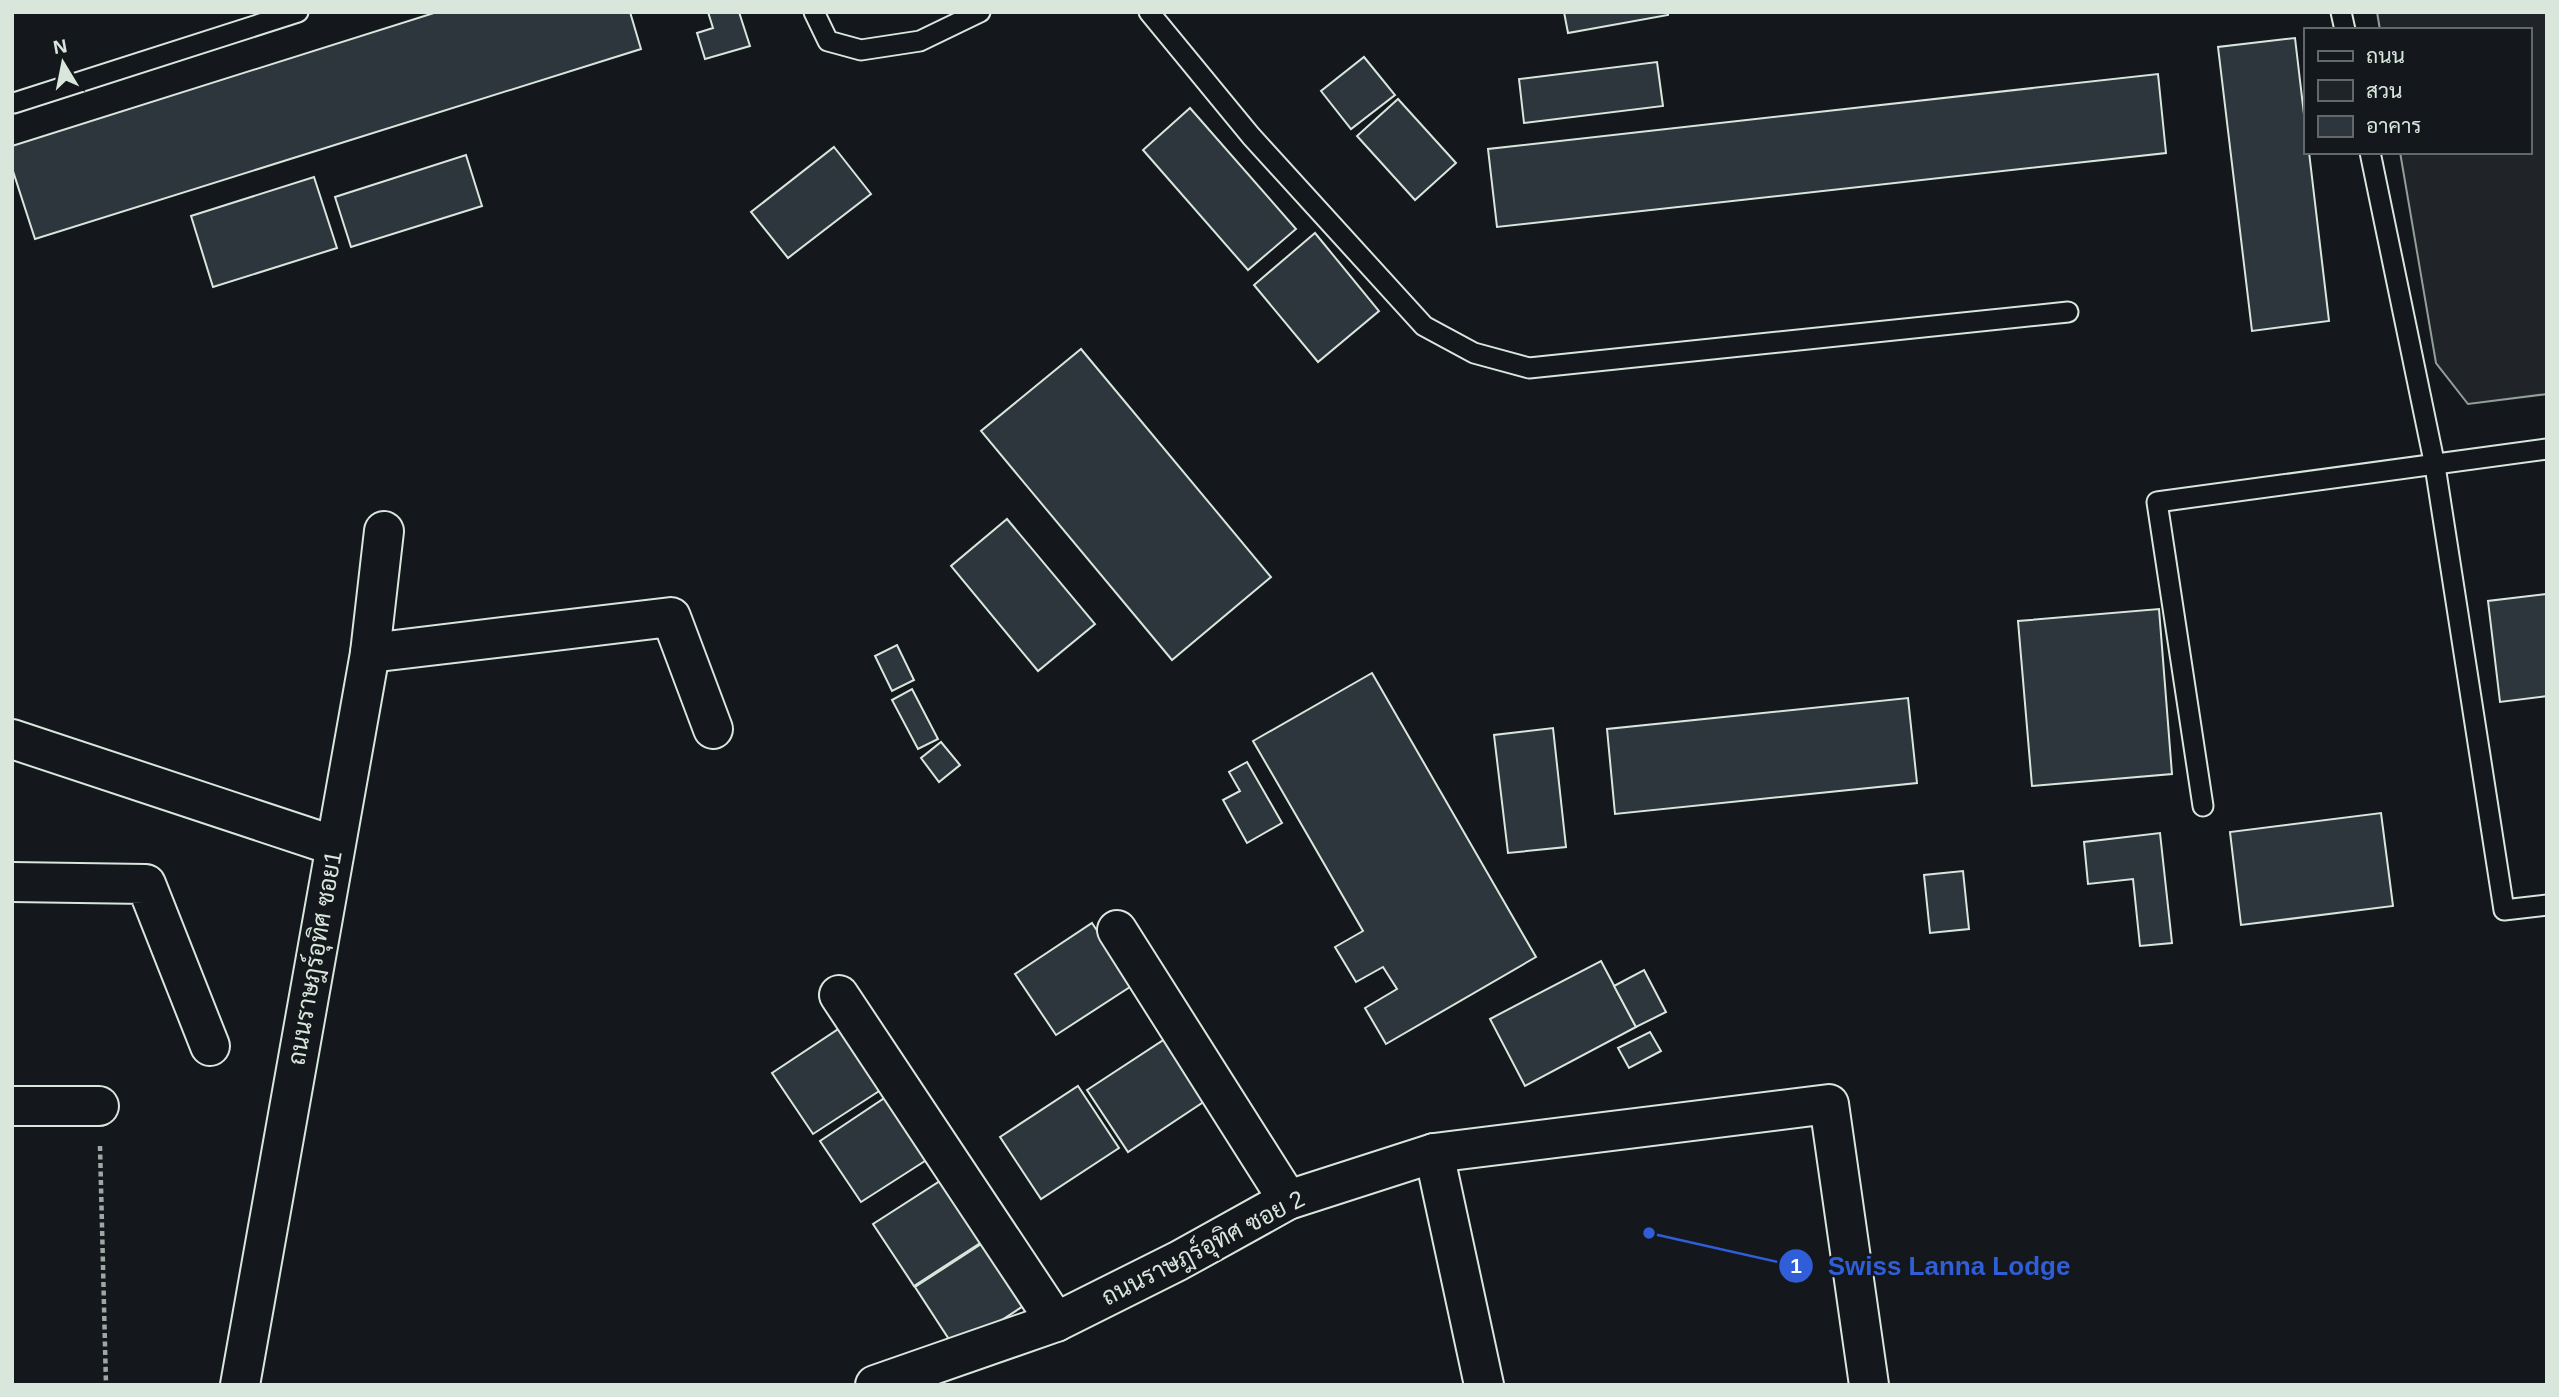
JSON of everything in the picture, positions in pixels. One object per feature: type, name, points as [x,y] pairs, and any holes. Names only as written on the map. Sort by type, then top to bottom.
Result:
[{"type":"street","name":"ถนนราษฎร์อุทิศ ซอย1","points":[[240,1385],[370,653],[384,531]]},
{"type":"street","points":[[370,653],[671,617],[713,729]]},
{"type":"street","points":[[12,738],[335,846]]},
{"type":"street","points":[[12,882],[146,884],[210,1046]]},
{"type":"street","points":[[1117,930],[1288,1200]]},
{"type":"street","points":[[839,995],[1056,1322]]},
{"type":"street","name":"ถนนราษฎร์อุทิศ ซอย 2","points":[[875,1385],[1056,1322],[1178,1261],[1288,1200],[1434,1153],[1829,1104],[1869,1385]]},
{"type":"street","points":[[12,1106],[99,1106]]},
{"type":"street","points":[[1434,1153],[1484,1385]]},
{"type":"lane","points":[[14,103],[298,12]]},
{"type":"lane","points":[[814,12],[828,41],[861,50],[920,41],[980,12]]},
{"type":"lane","points":[[1149,12],[1251,136],[1424,326],[1474,353],[1530,368],[2068,312]]},
{"type":"lane","points":[[2370,154],[2435,466],[2504,910],[2547,905]]},
{"type":"lane","points":[[2203,806],[2158,502],[2547,449]]},
{"type":"path","points":[[99,1106],[106,1385]]},
{"type":"green space","points":[[2377,12],[2547,12],[2547,394],[2468,404],[2436,363],[2400,154],[2531,154],[2531,28],[2380,28]]},
{"type":"building","points":[[437,12],[630,12],[641,49],[35,239],[12,168],[12,146]]},
{"type":"building","points":[[708,12],[739,12],[750,46],[705,59],[697,33],[713,28]]},
{"type":"building","points":[[1564,12],[1668,12],[1668,15],[1568,33]]},
{"type":"building","points":[[2295,38],[2304,114],[2304,154],[2309,154],[2329,321],[2252,331],[2218,47]]},
{"type":"building","points":[[1364,57],[1395,95],[1351,129],[1321,91]]},
{"type":"building","points":[[1657,62],[1663,106],[1524,123],[1519,79]]},
{"type":"building","points":[[2158,74],[2166,153],[1497,227],[1488,149]]},
{"type":"building","points":[[1398,99],[1456,163],[1415,200],[1357,136]]},
{"type":"building","points":[[1190,108],[1296,229],[1248,270],[1143,150]]},
{"type":"building","points":[[834,147],[871,194],[788,258],[751,212]]},
{"type":"building","points":[[466,155],[482,206],[351,247],[335,197]]},
{"type":"building","points":[[314,177],[337,248],[213,287],[191,216]]},
{"type":"building","points":[[1315,233],[1379,311],[1318,362],[1254,285]]},
{"type":"building","points":[[1081,349],[1271,577],[1172,660],[981,431]]},
{"type":"building","points":[[1007,519],[1095,624],[1038,671],[951,566]]},
{"type":"building","points":[[2547,594],[2547,696],[2500,702],[2488,601]]},
{"type":"building","points":[[2159,609],[2172,774],[2032,786],[2018,621]]},
{"type":"building","points":[[897,645],[914,680],[892,691],[875,656]]},
{"type":"building","points":[[1372,673],[1536,957],[1386,1044],[1365,1008],[1397,989],[1383,967],[1356,982],[1335,947],[1363,931],[1253,741]]},
{"type":"building","points":[[912,689],[938,739],[918,749],[892,700]]},
{"type":"building","points":[[1908,698],[1917,783],[1615,814],[1607,729]]},
{"type":"building","points":[[1553,728],[1566,847],[1508,853],[1494,735]]},
{"type":"building","points":[[941,742],[960,765],[939,782],[921,758]]},
{"type":"building","points":[[1247,762],[1282,823],[1247,843],[1223,800],[1240,791],[1229,772]]},
{"type":"building","points":[[2381,813],[2393,906],[2241,925],[2230,832]]},
{"type":"building","points":[[2160,833],[2172,943],[2140,946],[2133,879],[2088,884],[2084,842]]},
{"type":"building","points":[[1963,871],[1969,929],[1930,933],[1924,875]]},
{"type":"building","points":[[1092,923],[1133,985],[1056,1035],[1015,974]]},
{"type":"building","points":[[1601,961],[1636,1027],[1525,1086],[1490,1019]]},
{"type":"building","points":[[1644,970],[1666,1012],[1636,1027],[1614,986]]},
{"type":"building","points":[[849,1022],[890,1084],[813,1134],[772,1073]]},
{"type":"building","points":[[1650,1032],[1661,1051],[1629,1068],[1618,1048]]},
{"type":"building","points":[[1165,1039],[1205,1101],[1128,1152],[1087,1090]]},
{"type":"building","points":[[1078,1086],[1119,1148],[1041,1199],[1000,1137]]},
{"type":"building","points":[[898,1089],[939,1152],[861,1202],[820,1141]]},
{"type":"building","points":[[951,1174],[991,1236],[914,1286],[873,1224]]},
{"type":"building","points":[[992,1237],[1034,1299],[956,1350],[915,1287]]},
{"type":"place","name":"Swiss Lanna Lodge","points":[[1649,1233]]}]
